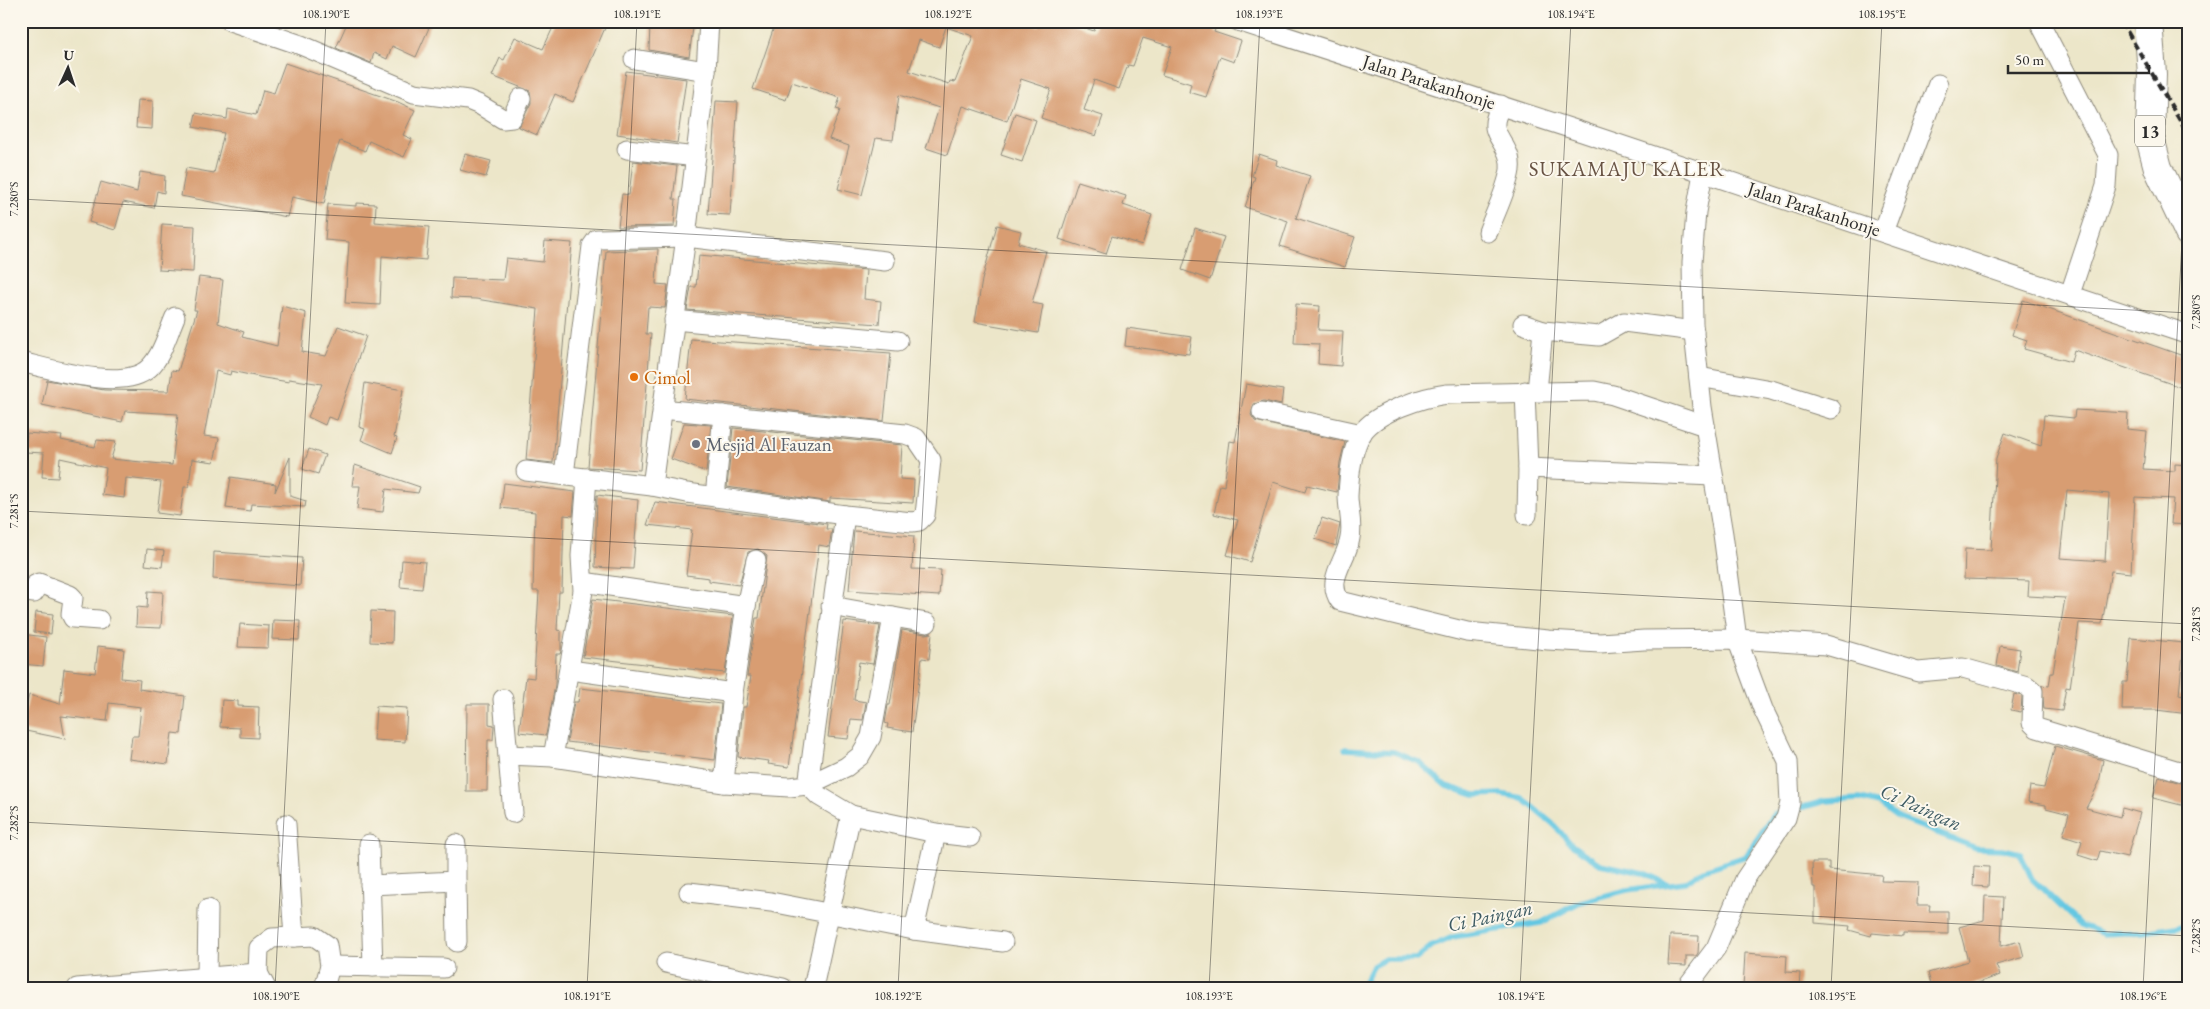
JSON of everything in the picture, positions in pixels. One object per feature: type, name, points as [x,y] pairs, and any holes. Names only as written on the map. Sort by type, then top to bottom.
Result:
[{"type":"highway","name":"13","points":[[2148,21],[2152,74],[2150,138],[2158,168],[2189,233]]},
{"type":"street","points":[[230,21],[301,45],[397,87],[422,94],[468,100],[480,105],[496,117],[507,120],[516,108]]},
{"type":"street","points":[[652,486],[696,157],[706,71],[709,21]]},
{"type":"street","name":"Jalan Parakanhonje","points":[[1238,21],[1501,105],[2189,335]]},
{"type":"street","points":[[2039,21],[2108,155],[2106,186],[2070,294]]},
{"type":"street","points":[[634,59],[706,71]]},
{"type":"street","points":[[1883,232],[1938,84]]},
{"type":"street","points":[[1488,232],[1510,170],[1506,146],[1495,130],[1494,123],[1501,105]]},
{"type":"street","points":[[627,149],[696,157]]},
{"type":"street","points":[[1686,988],[1716,948],[1745,879],[1788,810],[1788,761],[1763,709],[1737,639],[1723,534],[1705,426],[1694,331],[1692,262],[1696,212],[1703,173]]},
{"type":"street","points":[[564,476],[594,242],[601,238],[686,237],[885,261]]},
{"type":"street","points":[[21,362],[95,378],[132,377],[148,369],[155,361],[175,317]]},
{"type":"street","points":[[674,320],[898,341]]},
{"type":"street","points":[[1523,324],[1543,331],[1600,336],[1624,322],[1694,331]]},
{"type":"street","points":[[1527,515],[1531,391],[1543,331]]},
{"type":"street","points":[[1699,377],[1771,390],[1831,409]]},
{"type":"street","points":[[1705,426],[1613,395],[1594,391],[1531,391],[1430,396],[1400,408],[1372,423],[1362,434],[1352,459],[1348,498],[1352,517],[1350,539],[1333,583],[1334,592],[1340,601],[1467,632],[1600,643],[1644,640],[1737,639],[1826,645],[1918,672],[1963,668],[2027,686],[2033,691],[2032,723],[2037,728],[2189,774]]},
{"type":"street","points":[[526,471],[652,486],[715,497],[845,515],[912,522],[922,519],[925,515],[931,460],[916,438],[888,431],[662,409]]},
{"type":"street","points":[[1262,412],[1362,434]]},
{"type":"street","points":[[715,497],[723,415]]},
{"type":"street","points":[[1528,468],[1712,476]]},
{"type":"street","points":[[553,757],[570,670],[583,582],[581,556],[587,478]]},
{"type":"street","points":[[808,785],[831,606],[845,515]]},
{"type":"street","points":[[724,783],[733,693],[746,606],[756,560]]},
{"type":"street","points":[[583,582],[746,606]]},
{"type":"street","points":[[21,591],[34,593],[35,585],[39,583],[70,595],[73,598],[71,614],[73,618],[99,620]]},
{"type":"street","points":[[831,606],[928,623]]},
{"type":"street","points":[[508,755],[553,757],[724,783],[789,787],[808,785],[846,767],[860,756],[871,738],[893,617]]},
{"type":"street","points":[[570,670],[733,693]]},
{"type":"street","points":[[503,698],[513,813]]},
{"type":"street","points":[[808,785],[819,796],[851,815],[936,833],[970,837]]},
{"type":"street","points":[[813,988],[851,815]]},
{"type":"street","points":[[286,824],[294,937]]},
{"type":"street","points":[[914,930],[936,833]]},
{"type":"street","points":[[369,844],[373,967]]},
{"type":"street","points":[[456,844],[457,942]]},
{"type":"street","points":[[370,884],[456,881]]},
{"type":"street","points":[[689,892],[771,902],[914,930],[1004,942]]},
{"type":"street","points":[[207,977],[208,909]]},
{"type":"street","points":[[77,988],[207,977],[262,981],[259,948],[272,938],[314,936],[327,945],[330,966],[324,988]]},
{"type":"street","points":[[666,963],[783,988]]},
{"type":"street","points":[[330,966],[444,968]]},
{"type":"building","points":[[348,21],[432,21],[416,57],[392,46],[387,59],[374,53],[371,63],[336,48]]},
{"type":"building","points":[[556,21],[608,21],[573,102],[555,94],[537,135],[519,127],[531,103],[530,91],[492,76],[500,58],[504,60],[515,37],[543,49]]},
{"type":"building","points":[[776,21],[1022,21],[1039,27],[1041,21],[1065,21],[1094,31],[1097,21],[1199,21],[1216,27],[1214,32],[1241,41],[1234,62],[1220,57],[1206,97],[1189,92],[1191,84],[1162,75],[1172,47],[1143,38],[1133,66],[1128,65],[1119,89],[1094,80],[1084,110],[1103,116],[1096,136],[1041,118],[1051,89],[1021,79],[1007,121],[963,106],[947,155],[926,148],[939,108],[899,95],[893,140],[876,138],[862,195],[838,189],[849,146],[829,139],[840,110],[836,109],[840,98],[792,82],[786,100],[753,89]],"holes":[[[946,27],[973,36],[955,82],[950,81],[949,84],[909,71],[919,40],[939,47]]]},
{"type":"building","points":[[650,25],[693,28],[689,57],[649,50]]},
{"type":"building","points":[[285,63],[398,102],[415,110],[403,135],[412,139],[404,157],[369,141],[365,151],[340,141],[332,163],[324,204],[292,197],[287,217],[181,196],[186,168],[214,173],[224,133],[193,127],[196,113],[227,119],[228,109],[256,115],[263,90],[274,93]]},
{"type":"building","points":[[626,71],[686,79],[677,143],[617,134]]},
{"type":"building","points":[[138,100],[153,101],[152,129],[136,128]]},
{"type":"building","points":[[716,101],[738,102],[730,215],[708,214]]},
{"type":"building","points":[[1015,113],[1036,120],[1022,162],[1001,155]]},
{"type":"building","points":[[465,154],[491,161],[486,177],[460,170]]},
{"type":"building","points":[[1259,154],[1277,160],[1276,165],[1310,176],[1296,218],[1355,237],[1345,267],[1280,246],[1288,221],[1245,207],[1255,177],[1252,176]]},
{"type":"building","points":[[633,161],[677,166],[673,199],[676,199],[674,226],[618,227],[622,194],[629,195]]},
{"type":"building","points":[[140,172],[165,176],[164,193],[157,191],[154,208],[123,202],[115,230],[89,222],[101,182],[137,192]]},
{"type":"building","points":[[1078,181],[1126,196],[1123,205],[1152,215],[1142,245],[1112,236],[1106,254],[1059,239]]},
{"type":"building","points":[[356,203],[376,204],[375,222],[429,227],[426,260],[382,256],[380,305],[345,303],[349,242],[325,240],[328,204],[356,206]]},
{"type":"building","points":[[162,224],[195,226],[193,272],[159,270]]},
{"type":"building","points":[[997,225],[1021,231],[1018,243],[1046,251],[1032,303],[1043,305],[1038,333],[975,322],[982,280]]},
{"type":"building","points":[[1195,228],[1224,237],[1210,280],[1182,270]]},
{"type":"building","points":[[545,241],[572,243],[553,463],[526,460],[538,309],[476,299],[451,298],[452,278],[503,280],[506,258],[543,262]]},
{"type":"building","points":[[658,249],[656,284],[668,285],[665,308],[648,307],[646,334],[651,334],[640,470],[588,467],[606,251]]},
{"type":"building","points":[[699,255],[866,270],[864,299],[881,301],[879,324],[687,310],[691,287],[696,287]]},
{"type":"building","points":[[199,277],[223,280],[218,323],[244,332],[242,337],[277,346],[282,306],[306,313],[302,352],[326,356],[338,326],[366,336],[337,420],[328,417],[325,425],[308,417],[322,384],[289,379],[289,382],[231,371],[230,375],[216,371],[204,436],[219,438],[214,462],[192,459],[189,487],[184,487],[180,516],[157,513],[161,482],[126,478],[124,498],[102,495],[106,468],[60,458],[58,478],[42,477],[44,453],[25,452],[27,433],[62,436],[61,440],[95,447],[97,440],[116,442],[111,459],[172,465],[178,414],[125,411],[122,422],[42,405],[47,380],[104,390],[169,391],[172,370],[178,371],[197,310],[194,310]]},
{"type":"building","points":[[2023,300],[2189,358],[2189,390],[2074,350],[2071,362],[2024,349],[2027,340],[2012,335]]},
{"type":"building","points":[[1296,304],[1320,306],[1318,330],[1343,331],[1341,366],[1318,364],[1319,344],[1294,343]]},
{"type":"building","points":[[1127,328],[1192,337],[1189,354],[1125,346]]},
{"type":"building","points":[[691,339],[891,353],[884,421],[685,399]]},
{"type":"building","points":[[365,383],[403,390],[394,437],[397,438],[392,453],[361,440],[365,429],[359,427]]},
{"type":"building","points":[[1246,384],[1283,390],[1281,405],[1264,401],[1254,404],[1251,415],[1255,421],[1345,442],[1340,462],[1337,492],[1307,485],[1305,492],[1273,482],[1250,562],[1227,555],[1238,520],[1214,514],[1220,485],[1224,486],[1230,441],[1235,442]]},
{"type":"building","points":[[2075,410],[2128,413],[2127,429],[2147,431],[2143,469],[2175,471],[2175,464],[2189,465],[2189,525],[2171,524],[2173,499],[2135,497],[2131,573],[2111,571],[2102,624],[2079,623],[2070,688],[2066,687],[2062,711],[2044,709],[2042,685],[2049,686],[2051,673],[2053,673],[2065,598],[2028,596],[2029,581],[1964,579],[1965,549],[1991,550],[1996,458],[2005,433],[2041,446],[2044,415],[2074,418]],"holes":[[[2067,490],[2109,494],[2105,561],[2060,558]]]},
{"type":"building","name":"Mesjid Al Fauzan","points":[[684,423],[711,425],[706,472],[671,459]]},
{"type":"building","points":[[733,428],[902,445],[900,479],[914,480],[913,503],[830,498],[830,502],[727,487]]},
{"type":"building","points":[[309,449],[325,455],[318,474],[302,469]]},
{"type":"building","points":[[290,457],[290,496],[306,501],[305,507],[251,504],[250,511],[226,508],[231,477],[276,484],[275,492]]},
{"type":"building","points":[[355,465],[420,487],[418,493],[386,489],[383,512],[357,509],[360,486],[352,486]]},
{"type":"building","points":[[504,483],[575,492],[573,516],[564,515],[562,592],[559,592],[557,630],[561,631],[561,651],[560,654],[556,654],[555,685],[546,735],[519,732],[526,677],[534,678],[539,591],[533,591],[535,512],[501,508]]},
{"type":"building","points":[[597,495],[638,500],[633,569],[595,567]]},
{"type":"building","points":[[655,502],[827,524],[826,529],[832,529],[829,547],[819,545],[789,767],[768,764],[769,761],[738,757],[743,707],[746,707],[751,676],[747,676],[756,618],[759,618],[767,556],[758,549],[748,552],[739,585],[709,581],[709,578],[686,575],[692,530],[647,525]]},
{"type":"building","points":[[1322,518],[1340,524],[1336,546],[1315,539]]},
{"type":"building","points":[[854,531],[914,536],[912,569],[941,570],[939,596],[849,590]]},
{"type":"building","points":[[147,549],[164,551],[162,567],[145,565]]},
{"type":"building","points":[[214,552],[302,558],[300,586],[213,579]]},
{"type":"building","points":[[402,560],[425,562],[422,589],[400,587]]},
{"type":"building","points":[[148,591],[163,592],[161,628],[136,627],[137,607],[147,608]]},
{"type":"building","points":[[593,599],[733,616],[725,673],[583,657]]},
{"type":"building","points":[[371,611],[393,612],[392,643],[370,642]]},
{"type":"building","points":[[36,612],[53,614],[51,634],[34,632]]},
{"type":"building","points":[[273,620],[300,621],[299,640],[272,639]]},
{"type":"building","points":[[844,621],[880,626],[873,664],[859,662],[854,700],[866,702],[863,720],[851,719],[848,739],[828,737]]},
{"type":"building","points":[[240,624],[269,626],[268,648],[238,647]]},
{"type":"building","points":[[902,630],[925,634],[932,633],[929,659],[922,658],[912,732],[887,728],[888,724],[885,723],[888,705],[890,705]]},
{"type":"building","points":[[21,634],[46,637],[43,666],[21,664]]},
{"type":"building","points":[[2131,638],[2184,643],[2179,695],[2189,697],[2189,714],[2156,710],[2122,710],[2123,682],[2127,682]]},
{"type":"building","points":[[98,646],[124,649],[121,678],[140,680],[139,689],[185,696],[181,734],[172,733],[168,764],[129,759],[132,736],[138,736],[141,707],[109,703],[107,721],[61,716],[65,739],[21,730],[29,695],[60,704],[64,669],[95,673]]},
{"type":"building","points":[[2000,646],[2020,649],[2017,672],[1997,666]]},
{"type":"building","points":[[580,688],[721,704],[715,760],[567,742],[574,702],[578,702]]},
{"type":"building","points":[[2014,694],[2022,696],[2021,712],[2011,710]]},
{"type":"building","points":[[222,700],[238,701],[238,706],[259,707],[258,738],[240,737],[240,728],[220,727]]},
{"type":"building","points":[[467,704],[489,704],[489,724],[494,725],[493,740],[488,740],[487,791],[466,791]]},
{"type":"building","points":[[376,706],[407,708],[405,742],[374,740]]},
{"type":"building","points":[[2055,746],[2103,760],[2099,783],[2086,808],[2120,817],[2122,808],[2140,813],[2127,857],[2100,851],[2097,861],[2078,855],[2082,841],[2063,835],[2069,814],[2046,808],[2046,805],[2028,802],[2030,786],[2044,788]]},
{"type":"building","points":[[2159,777],[2189,785],[2189,807],[2153,798]]},
{"type":"building","points":[[1812,862],[1829,862],[1829,870],[1882,875],[1881,881],[1918,882],[1917,905],[1930,905],[1929,911],[1948,911],[1948,934],[1903,933],[1903,936],[1872,933],[1871,936],[1849,930],[1850,926],[1815,923],[1815,887],[1813,887]]},
{"type":"building","points":[[1974,866],[1989,867],[1988,887],[1973,886]]},
{"type":"building","points":[[1985,896],[2003,897],[2001,946],[2020,941],[2024,957],[1996,965],[2000,975],[1964,988],[1932,988],[1928,973],[1968,961],[1959,927],[1984,920]]},
{"type":"building","points":[[1670,935],[1699,936],[1698,953],[1696,956],[1686,956],[1686,966],[1668,965]]},
{"type":"building","points":[[1745,953],[1787,956],[1786,972],[1800,973],[1799,988],[1743,988]]},
{"type":"waterway","points":[[1345,749],[1394,752],[1419,762],[1446,786],[1475,795],[1501,794],[1522,798],[1553,824],[1573,846],[1600,864],[1644,873],[1668,884]]},
{"type":"waterway","name":"Ci Paingan","points":[[1793,810],[1825,801],[1860,799],[1879,804],[1896,817],[1976,848],[2003,849],[2020,853],[2032,879],[2079,924],[2103,934],[2143,932],[2189,925]]},
{"type":"waterway","name":"Ci Paingan","points":[[1362,988],[1373,966],[1385,959],[1416,959],[1432,946],[1453,937],[1541,923],[1580,902],[1627,890],[1685,882],[1704,870],[1746,856],[1773,815],[1784,812]]},
{"type":"railway","points":[[2121,21],[2189,136]]},
{"type":"place","name":"Cimol","points":[[634,377]]},
{"type":"place","name":"Mesjid Al Fauzan","points":[[696,444]]},
{"type":"district","name":"SUKAMAJU KALER","points":[[1627,168]]}]
